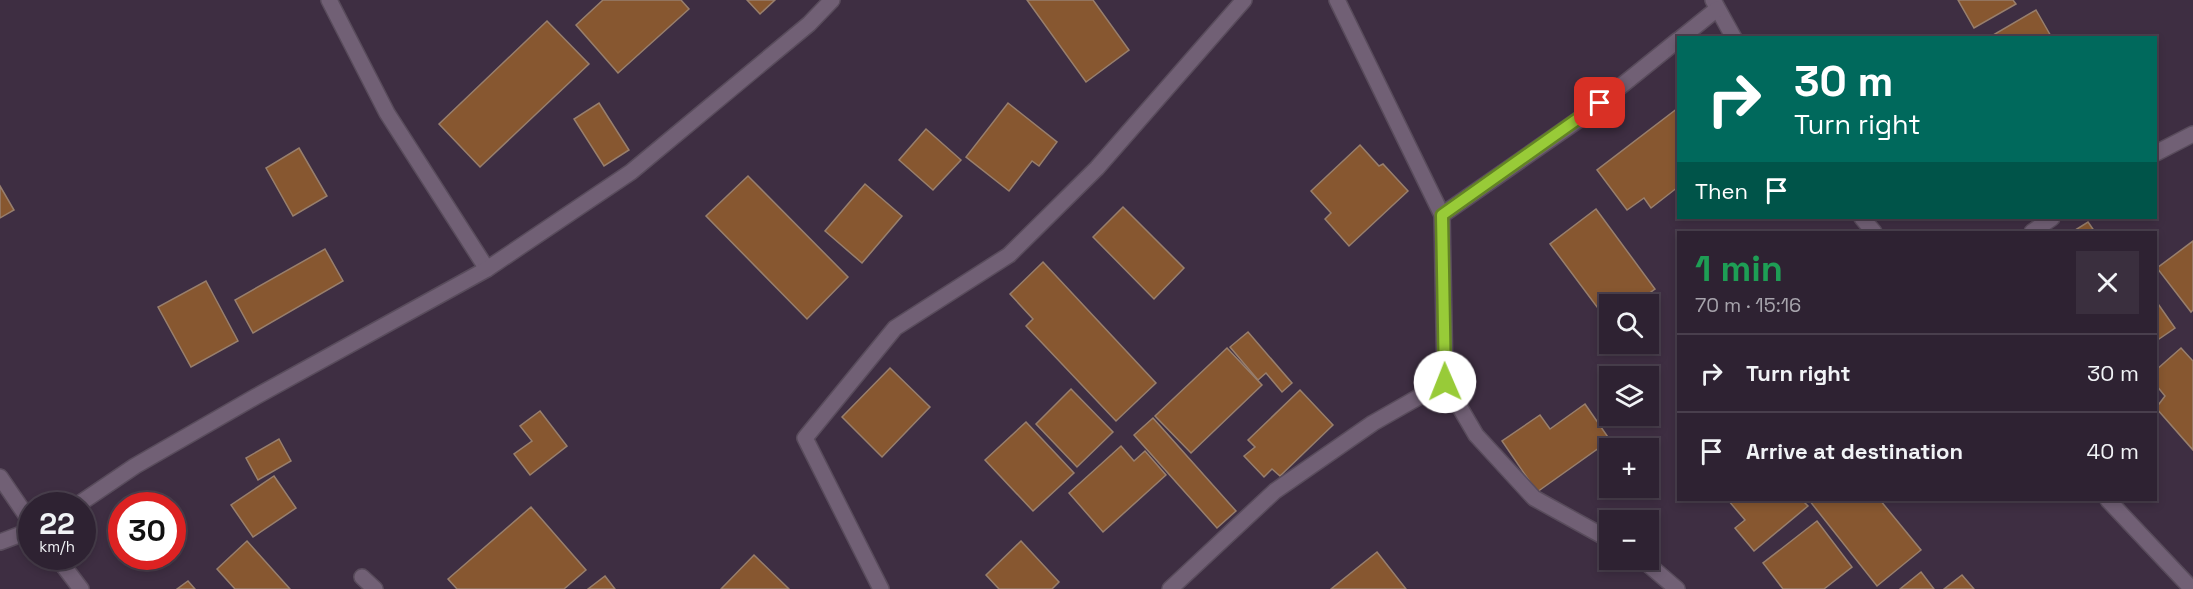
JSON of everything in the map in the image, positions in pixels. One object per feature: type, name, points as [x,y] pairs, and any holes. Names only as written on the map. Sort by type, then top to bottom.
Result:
[{"type":"street","points":[[328,0],[387,113],[487,268]]},
{"type":"street","points":[[96,492],[135,466],[255,397],[487,268],[631,172],[809,24],[832,0]]},
{"type":"street","points":[[881,589],[805,438],[896,328],[1010,255],[1097,168],[1244,0]]},
{"type":"street","points":[[1337,0],[1442,215],[1445,382],[1476,435],[1534,498],[1599,534]]},
{"type":"street","points":[[1683,36],[1715,4],[1733,36]]},
{"type":"street","points":[[1442,215],[1584,116],[1677,41]]},
{"type":"street","points":[[2157,152],[2193,134]]},
{"type":"street","points":[[1863,219],[1873,231]]},
{"type":"street","points":[[2033,231],[2051,219]]},
{"type":"street","points":[[1170,589],[1275,491],[1372,423],[1445,382]]},
{"type":"street","points":[[0,477],[18,503]]},
{"type":"street","points":[[2109,501],[2192,589]]},
{"type":"street","points":[[0,542],[18,535]]},
{"type":"street","points":[[67,570],[81,589]]},
{"type":"street","points":[[1655,570],[1677,589]]},
{"type":"street","points":[[362,577],[375,589]]},
{"type":"building","points":[[603,0],[681,0],[689,9],[618,73],[576,25]]},
{"type":"building","points":[[747,0],[775,0],[760,14]]},
{"type":"building","points":[[1027,0],[1093,0],[1129,50],[1086,82]]},
{"type":"building","points":[[1958,0],[2013,0],[2016,4],[1974,28]]},
{"type":"building","points":[[2036,10],[2051,36],[1991,36]]},
{"type":"building","points":[[547,21],[589,64],[480,167],[439,124]]},
{"type":"building","points":[[599,103],[629,150],[604,166],[574,119]]},
{"type":"building","points":[[1008,103],[1057,142],[1039,166],[1032,161],[1009,191],[966,157]]},
{"type":"building","points":[[1677,109],[1677,188],[1651,208],[1644,198],[1627,210],[1597,170]]},
{"type":"building","points":[[926,129],[961,160],[933,190],[899,160]]},
{"type":"building","points":[[1360,145],[1379,166],[1383,164],[1408,191],[1349,246],[1325,219],[1331,213],[1311,191]]},
{"type":"building","points":[[299,148],[327,196],[293,216],[266,168]]},
{"type":"building","points":[[748,176],[848,277],[807,319],[706,216]]},
{"type":"building","points":[[865,184],[902,216],[862,263],[825,231]]},
{"type":"building","points":[[0,186],[14,210],[0,218]]},
{"type":"building","points":[[1123,207],[1184,268],[1154,299],[1093,237]]},
{"type":"building","points":[[1596,209],[1655,289],[1648,294],[1599,294],[1599,310],[1550,244]]},
{"type":"building","points":[[2088,222],[2094,231],[2074,231]]},
{"type":"building","points":[[2193,241],[2193,310],[2191,312],[2157,268]]},
{"type":"building","points":[[325,249],[343,281],[253,333],[235,300]]},
{"type":"building","points":[[1043,262],[1156,383],[1116,421],[1026,326],[1033,319],[1010,294]]},
{"type":"building","points":[[206,281],[238,341],[191,367],[158,307]]},
{"type":"building","points":[[2157,302],[2175,328],[2159,339],[2157,336]]},
{"type":"building","points":[[1248,332],[1292,383],[1282,392],[1266,373],[1258,380],[1230,347]]},
{"type":"building","points":[[1227,348],[1262,385],[1191,453],[1155,416]]},
{"type":"building","points":[[2181,348],[2193,361],[2193,450],[2157,409],[2165,396],[2157,386],[2157,369]]},
{"type":"building","points":[[890,368],[930,407],[882,457],[842,417]]},
{"type":"building","points":[[1071,389],[1113,432],[1077,467],[1036,424]]},
{"type":"building","points":[[1300,390],[1333,425],[1280,476],[1272,469],[1264,477],[1244,456],[1255,447],[1248,440]]},
{"type":"building","points":[[1585,404],[1609,438],[1599,438],[1599,448],[1537,492],[1502,441],[1540,415],[1550,429]]},
{"type":"building","points":[[540,411],[567,446],[530,475],[514,454],[532,441],[520,426]]},
{"type":"building","points":[[1153,418],[1236,511],[1217,528],[1134,435]]},
{"type":"building","points":[[1026,422],[1074,473],[1033,511],[985,460]]},
{"type":"building","points":[[279,439],[291,461],[258,480],[246,458]]},
{"type":"building","points":[[1121,446],[1134,461],[1145,451],[1166,475],[1103,532],[1069,493]]},
{"type":"building","points":[[274,476],[296,508],[253,537],[231,505]]},
{"type":"building","points":[[1729,501],[1803,501],[1808,506],[1754,551],[1735,528],[1745,520]]},
{"type":"building","points":[[1810,501],[1881,501],[1921,550],[1877,586]]},
{"type":"building","points":[[531,507],[586,570],[564,589],[457,589],[448,579]]},
{"type":"building","points":[[1817,521],[1852,567],[1824,589],[1783,589],[1763,563]]},
{"type":"building","points":[[247,541],[290,589],[235,589],[217,569]]},
{"type":"building","points":[[1021,541],[1059,582],[1052,589],[999,589],[986,575]]},
{"type":"building","points":[[1377,552],[1406,589],[1331,589]]},
{"type":"building","points":[[754,555],[789,589],[721,589]]},
{"type":"building","points":[[1921,572],[1934,589],[1900,589]]},
{"type":"building","points":[[1962,575],[1974,589],[1944,589]]},
{"type":"building","points":[[605,576],[615,589],[588,589]]},
{"type":"building","points":[[188,581],[195,589],[177,589]]},
{"type":"route","points":[[1445,382],[1442,215],[1600,103]]}]
